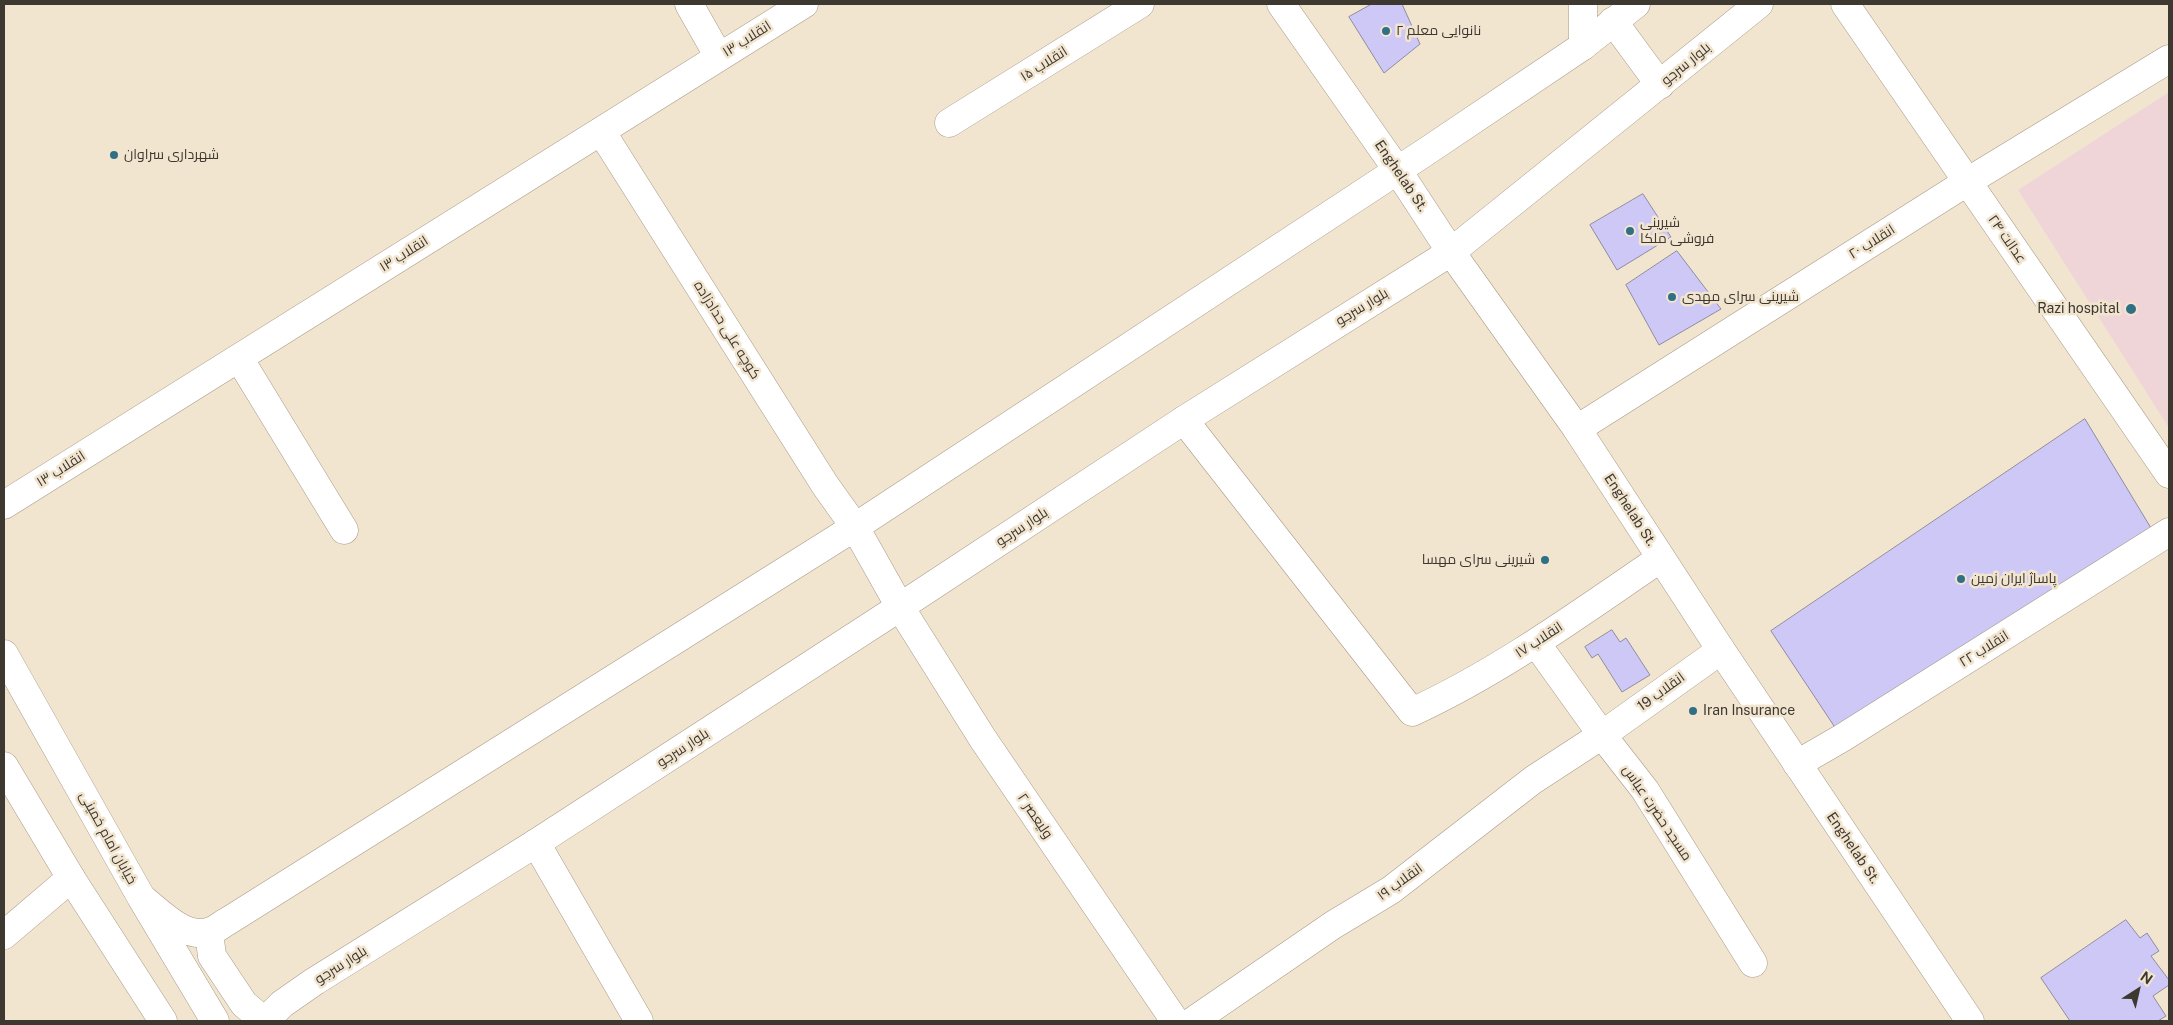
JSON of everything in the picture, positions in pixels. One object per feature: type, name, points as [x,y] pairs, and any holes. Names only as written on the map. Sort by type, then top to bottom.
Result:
[{"type":"street","points":[[689,4],[719,57]]},
{"type":"street","name":"انقلاب ۱۳","points":[[4,505],[804,4]]},
{"type":"street","name":"انقلاب ۱۵","points":[[949,123],[1140,4]]},
{"type":"street","name":"Enghelab St.","points":[[1281,4],[1398,170],[1451,252],[1577,429],[1721,650],[1970,1021]]},
{"type":"street","points":[[1583,4],[1583,46]]},
{"type":"street","points":[[141,897],[173,924],[190,931],[209,932],[854,527],[1398,170],[1583,46],[1636,4]]},
{"type":"street","name":"بلوار سرجو","points":[[265,1021],[282,1004],[315,981],[536,843],[1184,420],[1451,252],[1759,4]]},
{"type":"street","name":"عدالت ۲۴","points":[[1845,4],[2169,474]]},
{"type":"street","points":[[1614,21],[1660,85]]},
{"type":"street","name":"انقلاب ۲۰","points":[[1577,429],[1967,182],[2169,59]]},
{"type":"street","name":"کوچه علی حدادزاده","points":[[601,131],[819,476],[854,527],[900,607]]},
{"type":"street","points":[[239,358],[344,530]]},
{"type":"street","name":"انقلاب ۱۷","points":[[1184,420],[1412,712],[1454,693],[1536,643],[1661,558]]},
{"type":"street","name":"انقلاب ۲۲","points":[[1797,764],[1842,738],[2169,532]]},
{"type":"street","name":"ولیعصر ۲","points":[[900,607],[983,739],[1175,1021]]},
{"type":"street","name":"مسجد حضرت عباس","points":[[1536,643],[1602,735],[1645,790],[1753,963]]},
{"type":"street","name":"انقلاب 19","points":[[1602,735],[1721,650]]},
{"type":"street","name":"خیابان امام خمینی","points":[[4,654],[141,897],[215,1021]]},
{"type":"street","name":"انقلاب ۱۹","points":[[1193,1021],[1333,925],[1391,890],[1533,780],[1602,735]]},
{"type":"street","points":[[4,766],[71,878],[163,1021]]},
{"type":"street","points":[[536,843],[640,1021]]},
{"type":"street","points":[[4,935],[71,878]]},
{"type":"street","points":[[209,932],[212,956],[244,1004],[265,1021]]},
{"type":"shaded area","name":"Razi hospital","points":[[2169,92],[2169,428],[2018,190]]},
{"type":"building","name":"نانوایی معلم ۲","points":[[1372,4],[1402,4],[1420,44],[1384,73],[1349,17]]},
{"type":"building","name":"شیرینی فروشی ملکا","points":[[1643,194],[1671,237],[1617,270],[1590,225]]},
{"type":"building","name":"شیرینی سرای مهدی","points":[[1677,251],[1721,309],[1659,345],[1626,285]]},
{"type":"building","name":"پاساژ ایران زمین","points":[[2085,419],[2151,528],[1842,738],[1771,631]]},
{"type":"building","points":[[1612,630],[1620,642],[1626,638],[1650,675],[1622,692],[1598,654],[1592,658],[1585,647]]},
{"type":"building","points":[[2126,920],[2140,938],[2147,933],[2159,951],[2151,956],[2169,980],[2169,985],[2153,996],[2166,1016],[2158,1021],[2070,1021],[2041,978]]},
{"type":"place","name":"نانوایی معلم ۲","points":[[1386,31]]},
{"type":"place","name":"شهرداری سراوان","points":[[114,155]]},
{"type":"place","name":"شیرینی فروشی ملکا","points":[[1630,231]]},
{"type":"place","name":"شیرینی سرای مهدی","points":[[1672,297]]},
{"type":"place","name":"Razi hospital","points":[[2131,309]]},
{"type":"place","name":"شیرینی سرای مهسا","points":[[1545,560]]},
{"type":"place","name":"پاساژ ایران زمین","points":[[1961,579]]},
{"type":"place","name":"Iran Insurance","points":[[1693,711]]}]
